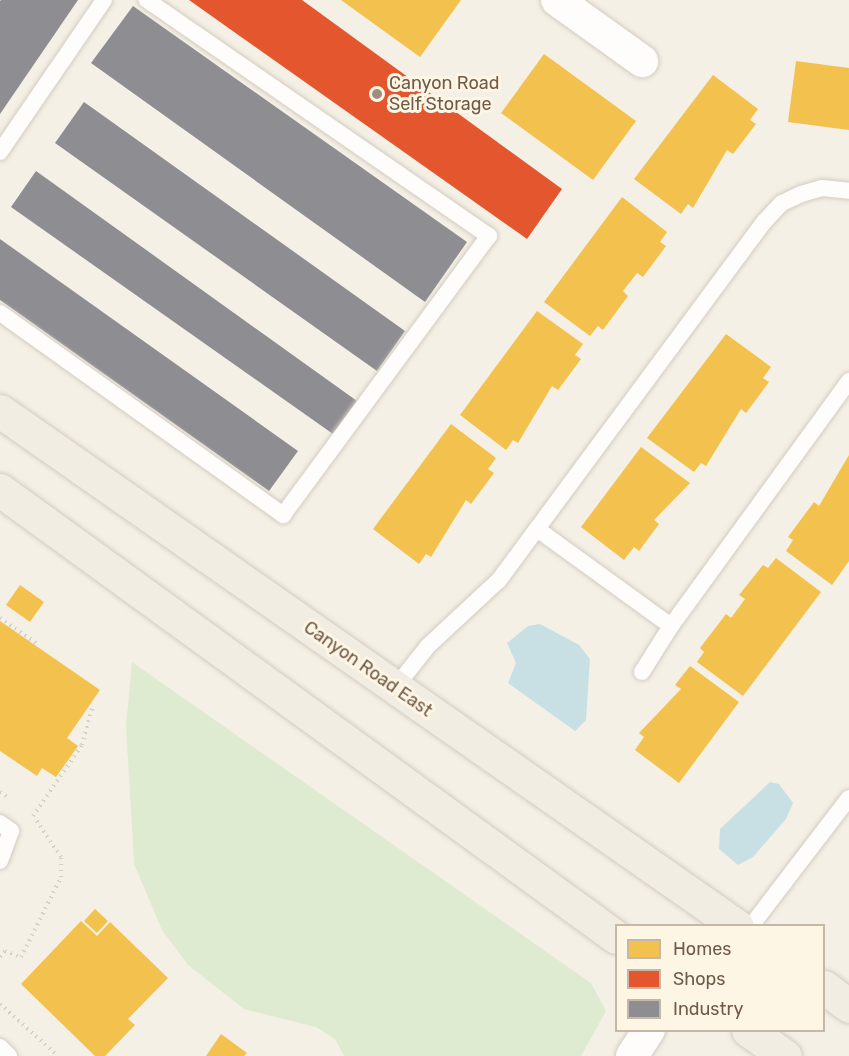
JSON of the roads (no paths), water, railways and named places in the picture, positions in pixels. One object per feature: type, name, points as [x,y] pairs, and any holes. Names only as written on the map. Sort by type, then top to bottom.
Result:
[{"type":"main road","name":"Canyon Road East","points":[[0,411],[734,924]]},
{"type":"main road","points":[[0,490],[615,936]]},
{"type":"main road","points":[[825,988],[849,1006]]},
{"type":"main road","points":[[825,1015],[849,1027]]},
{"type":"main road","points":[[751,1032],[785,1056]]},
{"type":"street","points":[[557,0],[642,61]]},
{"type":"street","points":[[632,1056],[648,1032]]},
{"type":"lane","points":[[0,152],[104,0]]},
{"type":"lane","points":[[0,313],[283,515],[489,237],[147,0]]},
{"type":"lane","points":[[394,688],[428,646],[499,580],[776,209],[822,188],[849,190]]},
{"type":"lane","points":[[642,672],[671,626],[849,381]]},
{"type":"lane","points":[[537,529],[671,626]]},
{"type":"lane","points":[[753,924],[849,798]]},
{"type":"lane","points":[[0,823],[11,831],[0,861]]},
{"type":"lane","points":[[0,1047],[9,1056]]},
{"type":"water","points":[[540,624],[579,645],[590,659],[586,720],[575,731],[508,683],[516,663],[507,643],[528,626]]},
{"type":"water","points":[[770,782],[779,784],[793,803],[786,819],[753,857],[738,865],[719,849],[720,829]]},
{"type":"place","name":"Canyon Road Self Storage","points":[[377,94]]}]
